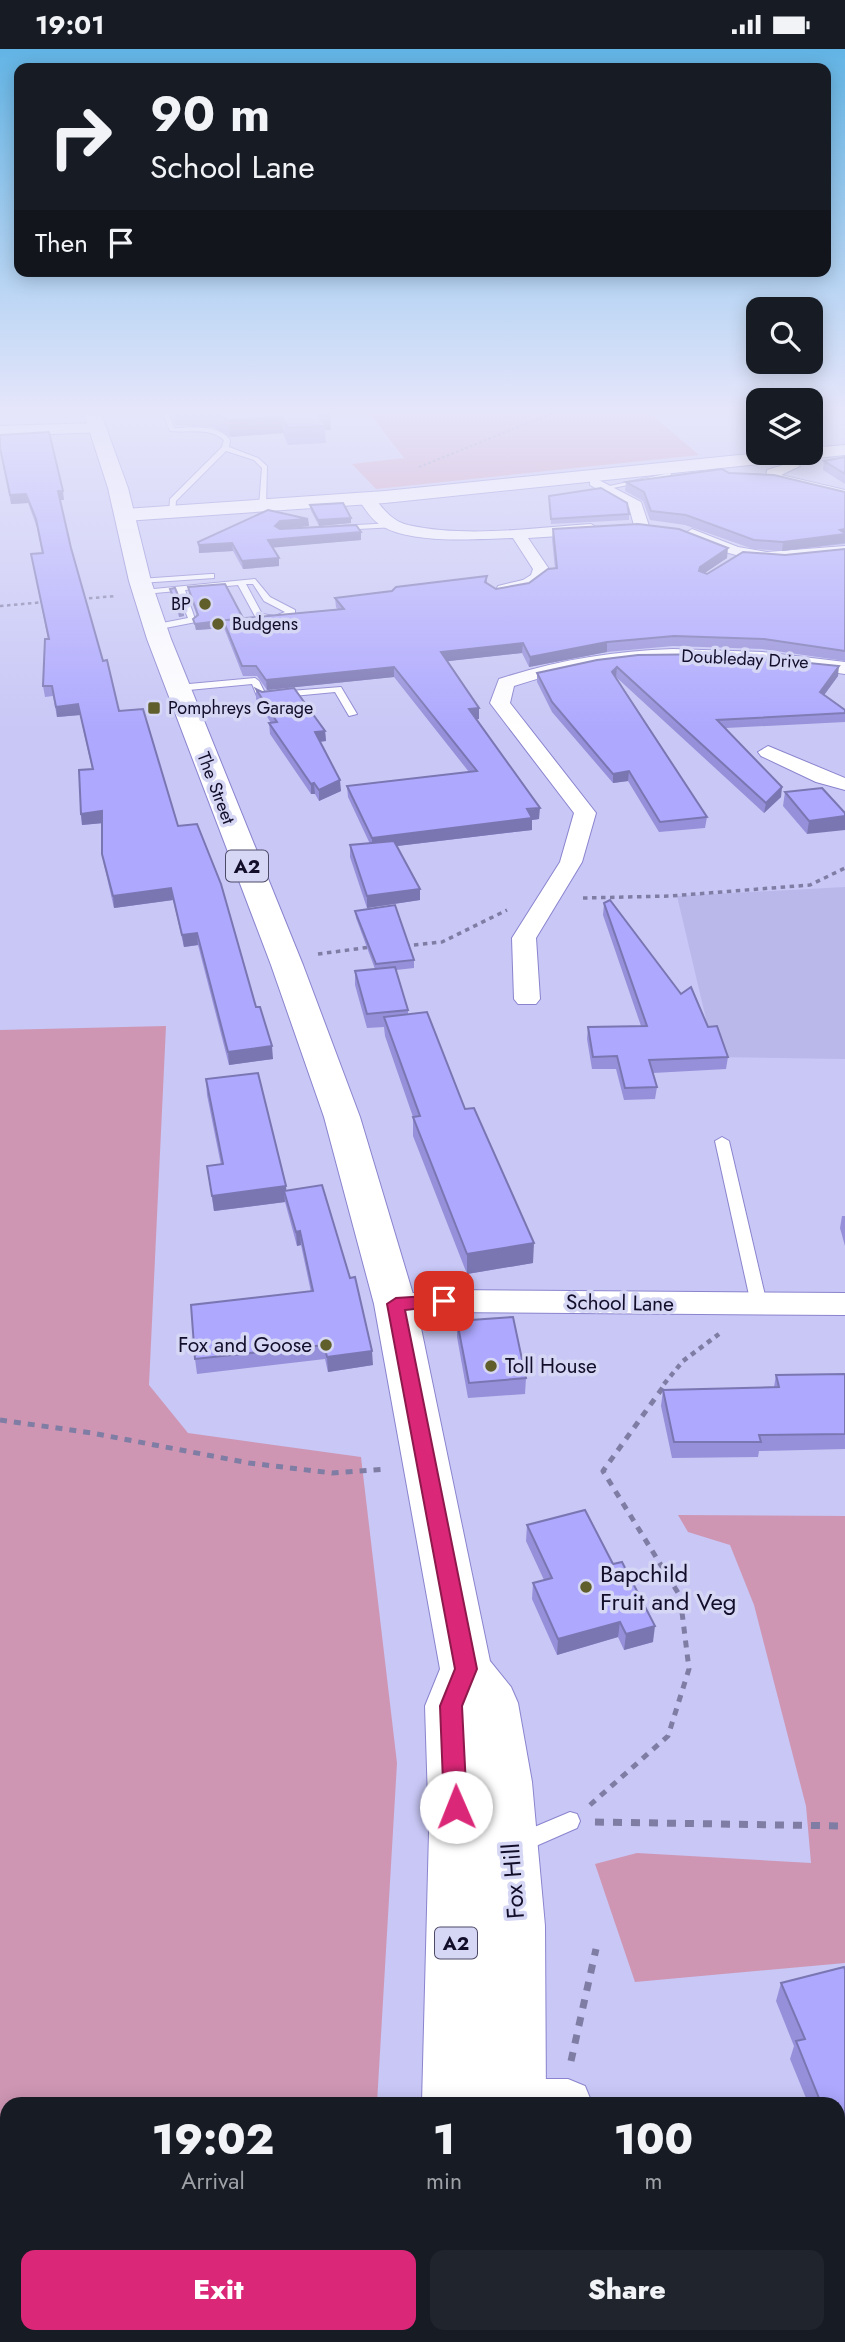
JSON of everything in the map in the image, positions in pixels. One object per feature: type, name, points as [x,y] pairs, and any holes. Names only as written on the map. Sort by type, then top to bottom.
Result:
[{"type":"main road","name":"The Street","points":[[126,518],[142,587],[155,627],[287,965],[342,1117],[396,1304]]},
{"type":"main road","name":"Fox Hill","points":[[396,1304],[466,1669],[451,1706],[455,1749],[484,1865],[516,1926],[534,2097]]},
{"type":"main road","name":"Fox Hill","points":[[455,2097],[484,1865]]},
{"type":"street","points":[[381,518],[393,525],[438,532],[518,534],[660,527]]},
{"type":"street","points":[[627,527],[631,518]]},
{"type":"street","points":[[678,530],[737,558],[782,559],[845,551]]},
{"type":"street","points":[[495,591],[529,584],[539,577],[541,569],[518,534]]},
{"type":"street","name":"Doubleday Drive","points":[[527,999],[524,938],[571,862],[585,813],[500,703],[506,683],[536,671],[578,663],[673,655],[760,657],[845,668]]},
{"type":"street","points":[[768,752],[822,778],[845,784]]},
{"type":"street","name":"School Lane","points":[[396,1304],[444,1301],[845,1304]]},
{"type":"lane","points":[[330,529],[393,525]]},
{"type":"lane","points":[[142,587],[264,573]]},
{"type":"lane","points":[[142,587],[180,589],[241,583],[255,582],[267,600],[292,612],[276,619],[259,616],[241,583]]},
{"type":"lane","points":[[155,627],[192,620],[180,589]]},
{"type":"lane","points":[[178,688],[255,681],[262,696],[338,689],[352,714]]},
{"type":"lane","points":[[722,1141],[759,1304]]},
{"type":"lane","points":[[484,1865],[570,1821]]},
{"type":"path","points":[[82,599],[142,587]]},
{"type":"path","points":[[0,606],[55,601]]},
{"type":"path","points":[[401,946],[442,942],[466,927],[509,909],[541,911],[575,898],[670,896],[810,885],[845,868]]},
{"type":"path","points":[[287,965],[324,952],[381,946]]},
{"type":"path","points":[[570,1821],[668,1736],[689,1669],[680,1596],[603,1471],[640,1415],[683,1361],[759,1304]]},
{"type":"path","points":[[0,1420],[92,1433],[249,1463],[332,1473],[425,1466]]},
{"type":"path","points":[[570,1821],[845,1826]]},
{"type":"path","points":[[539,2097],[572,2046],[596,1948]]},
{"type":"shaded area","points":[[845,887],[845,1059],[715,1057],[677,896]]},
{"type":"shaded area","points":[[166,1026],[149,1385],[188,1433],[361,1457],[397,1763],[377,2097],[0,2097],[0,1030]]},
{"type":"shaded area","points":[[678,1515],[845,1516],[845,1963],[635,1982],[595,1864],[637,1853],[811,1863],[806,1806],[754,1605],[730,1545],[688,1532]]},
{"type":"building","points":[[64,518],[103,661],[107,660],[119,711],[143,709],[178,826],[197,824],[221,884],[256,1007],[260,1007],[272,1046],[228,1052],[197,933],[182,935],[171,888],[113,896],[102,854],[102,811],[81,814],[79,770],[93,769],[78,704],[56,707],[52,686],[43,686],[45,639],[49,639],[31,554],[43,553],[36,519]]},
{"type":"building","points":[[250,518],[308,519],[280,521],[275,526],[280,529],[356,525],[361,532],[268,540],[279,558],[242,561],[232,543],[199,545],[198,542]]},
{"type":"building","points":[[317,518],[351,518],[318,520]]},
{"type":"building","points":[[694,518],[845,518],[845,529],[840,530],[845,534],[783,542],[754,540]]},
{"type":"building","points":[[638,524],[679,529],[728,548],[700,567],[699,571],[707,574],[743,552],[785,555],[845,549],[845,651],[764,639],[674,636],[607,642],[530,657],[523,643],[441,652],[479,708],[469,709],[540,808],[527,809],[532,818],[372,838],[347,786],[477,771],[394,667],[266,680],[256,666],[242,666],[223,620],[344,609],[335,598],[392,591],[396,587],[487,576],[485,582],[496,589],[529,583],[548,569],[557,568],[553,529]]},
{"type":"building","points":[[225,584],[243,618],[195,624],[193,619],[198,615],[188,587]]},
{"type":"building","points":[[175,588],[184,610],[179,611],[170,589]]},
{"type":"building","points":[[721,654],[839,666],[820,692],[845,710],[845,713],[717,720],[782,787],[766,803],[617,667],[612,672],[707,817],[660,822],[629,771],[613,774],[552,702],[537,673],[597,660],[638,655]]},
{"type":"building","points":[[294,688],[325,731],[315,732],[340,780],[319,790],[314,783],[311,784],[269,723],[277,722],[256,689],[262,692]]},
{"type":"building","points":[[822,788],[845,816],[809,821],[785,792]]},
{"type":"building","points":[[394,841],[420,889],[367,896],[350,845]]},
{"type":"building","points":[[610,900],[681,994],[691,987],[708,1027],[717,1026],[728,1057],[649,1060],[657,1087],[625,1088],[617,1056],[593,1057],[588,1027],[647,1026],[604,903]]},
{"type":"building","points":[[395,905],[414,960],[376,964],[355,911]]},
{"type":"building","points":[[395,967],[408,1010],[367,1014],[355,971]]},
{"type":"building","points":[[427,1012],[465,1109],[474,1108],[534,1243],[467,1254],[413,1117],[420,1116],[384,1017]]},
{"type":"building","points":[[258,1073],[286,1186],[212,1196],[207,1166],[223,1164],[206,1079]]},
{"type":"building","points":[[322,1185],[350,1278],[355,1277],[372,1351],[327,1357],[324,1345],[195,1359],[191,1305],[313,1291],[300,1231],[296,1232],[284,1191]]},
{"type":"building","name":"Toll House","points":[[513,1317],[526,1378],[469,1383],[457,1321]]},
{"type":"building","points":[[845,1374],[845,1434],[759,1435],[761,1442],[674,1442],[663,1390],[779,1387],[776,1375]]},
{"type":"building","name":"Bapchild Fruit and Veg","points":[[585,1510],[613,1564],[622,1562],[655,1626],[626,1634],[620,1622],[558,1639],[533,1583],[552,1578],[527,1525]]},
{"type":"building","points":[[844,1967],[845,2097],[819,2097],[796,2041],[805,2039],[781,1983]]},
{"type":"place","name":"BP","points":[[205,604]]},
{"type":"place","name":"Budgens","points":[[218,624]]},
{"type":"place","name":"Pomphreys Garage","points":[[154,708]]},
{"type":"place","name":"Fox and Goose","points":[[326,1345]]},
{"type":"place","name":"Toll House","points":[[491,1366]]},
{"type":"place","name":"Bapchild Fruit and Veg","points":[[586,1587]]},
{"type":"route","points":[[444,1301],[396,1304],[466,1669],[451,1706],[456,1807]]}]
